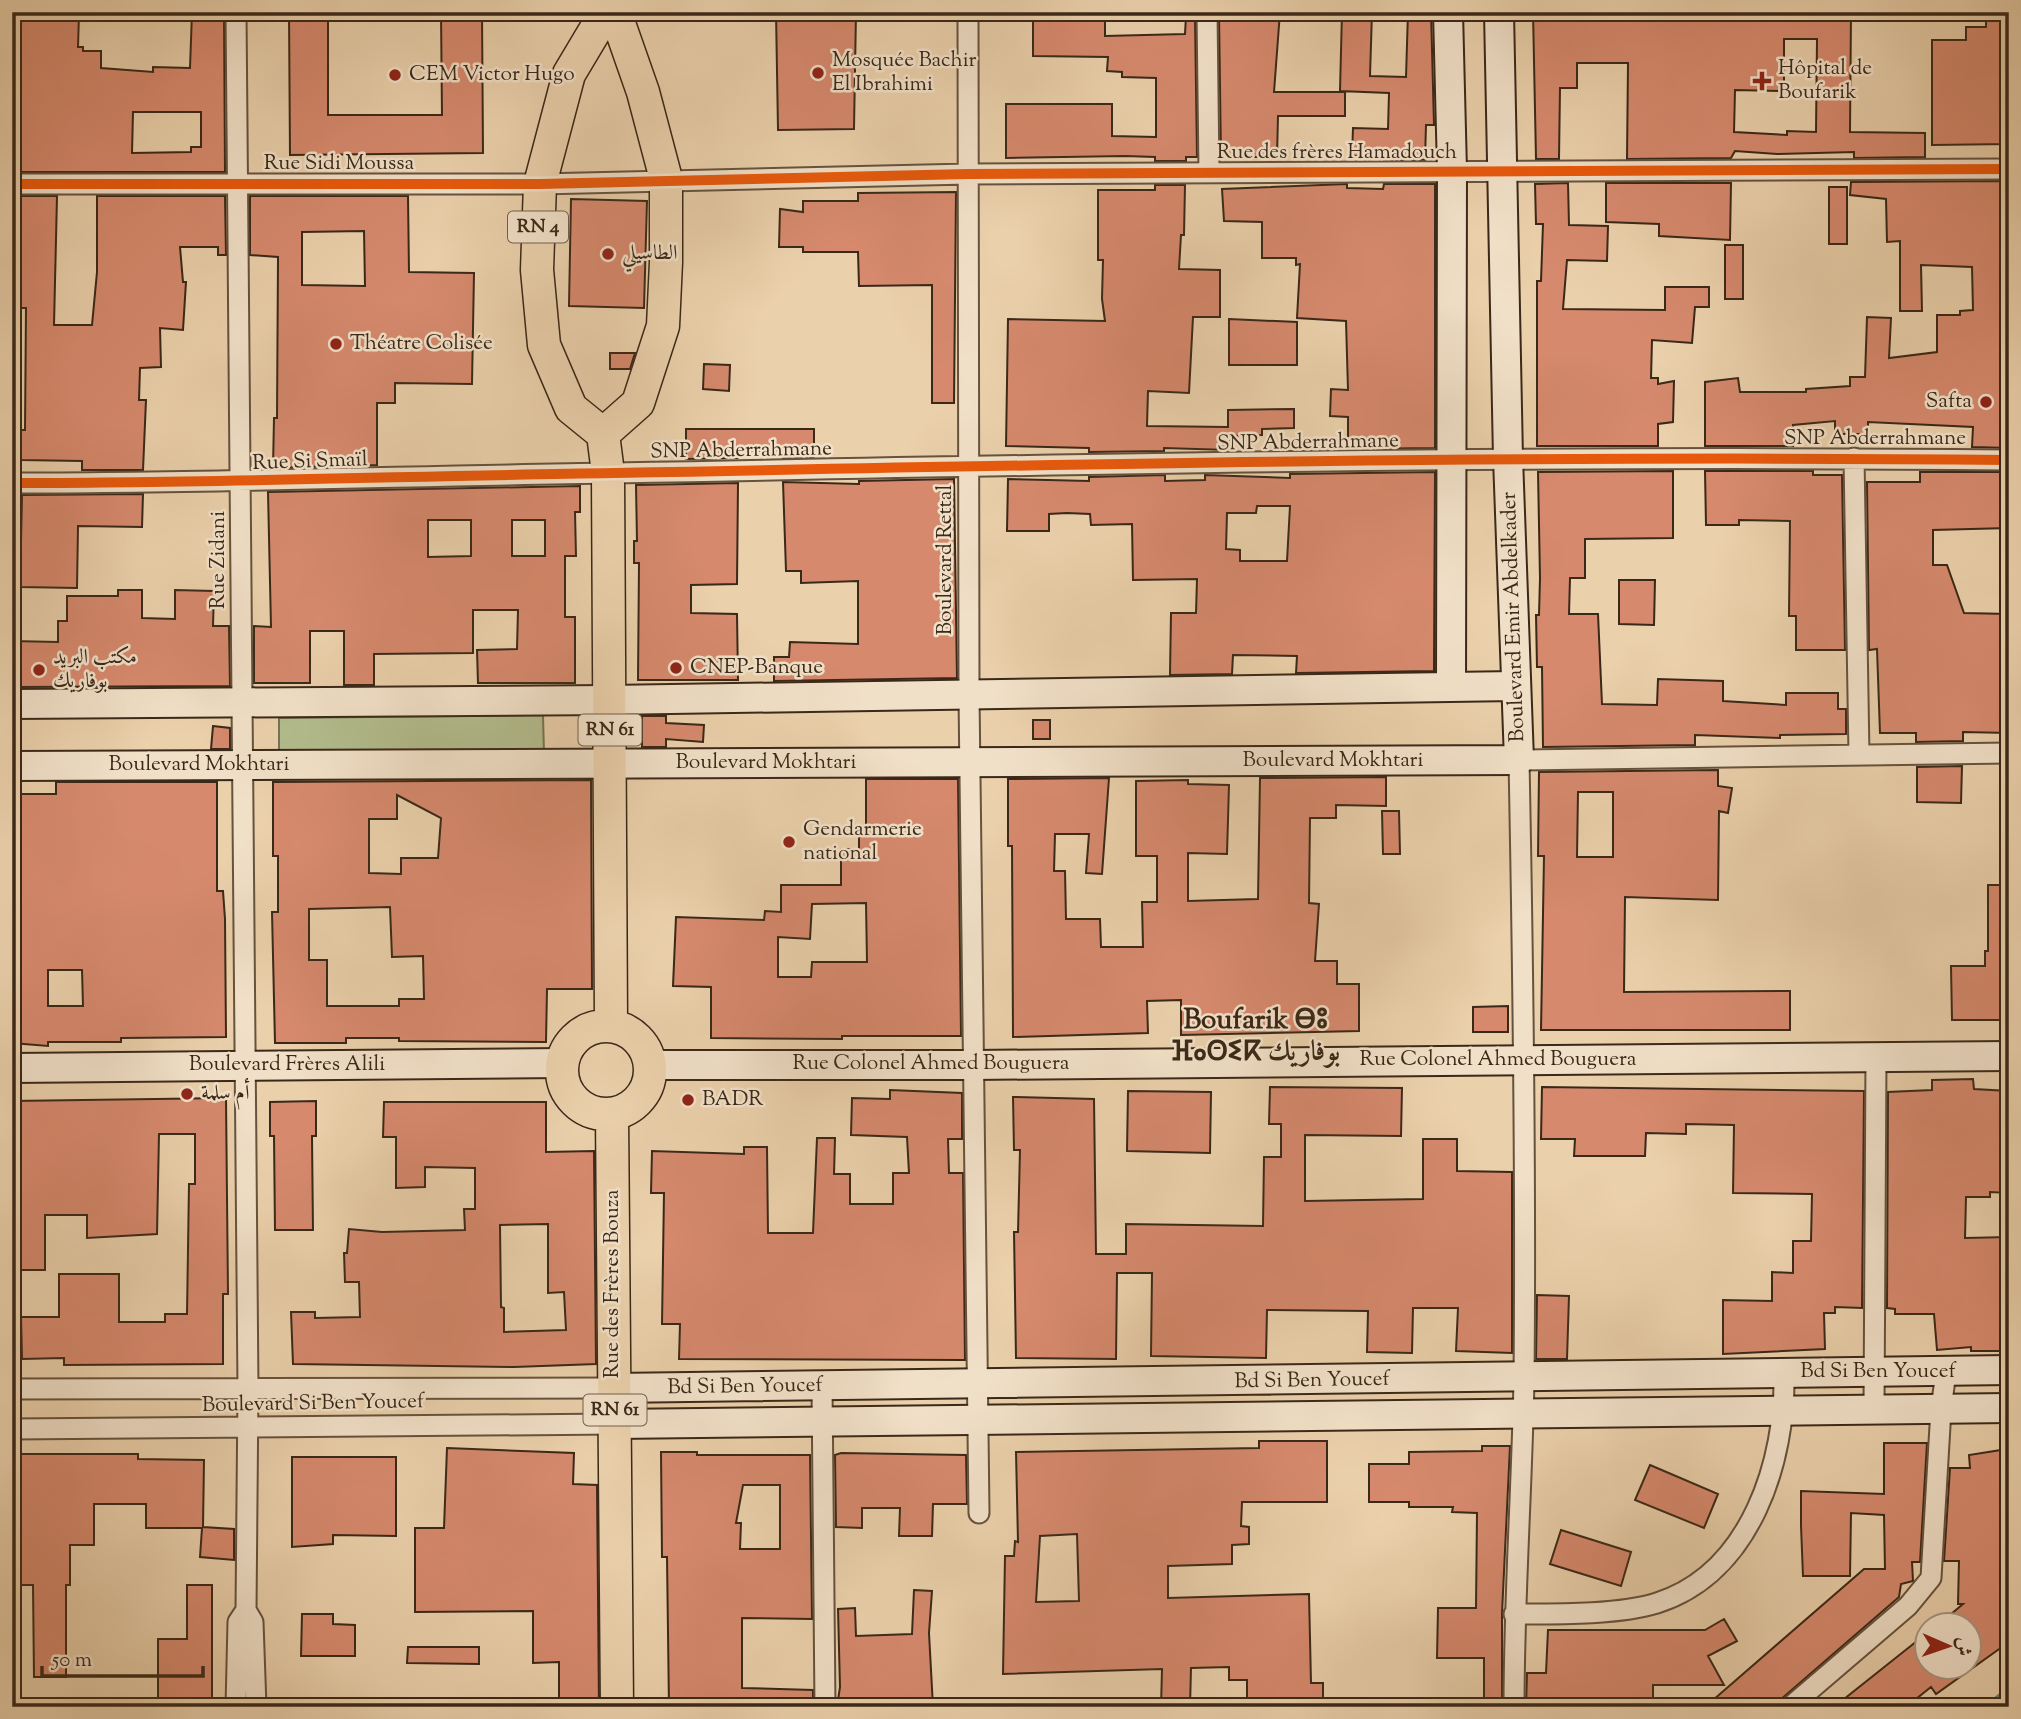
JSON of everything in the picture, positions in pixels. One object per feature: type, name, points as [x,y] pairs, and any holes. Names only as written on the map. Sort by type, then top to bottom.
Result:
[{"type":"main road","name":"RN 4","points":[[603,434],[571,408],[544,345],[537,270],[540,184],[569,74],[606,12]]},
{"type":"main road","points":[[603,434],[638,403],[663,327],[666,179],[643,92],[615,12]]},
{"type":"main road","name":"RN 61","points":[[603,434],[608,473],[611,1025]]},
{"type":"main road","points":[[611,1025],[638,1038],[651,1065],[645,1091],[631,1106],[612,1114],[596,1113],[581,1106],[569,1095],[563,1079],[562,1063],[574,1038],[585,1030],[611,1025]]},
{"type":"main road","name":"Rue des Frères Bouza","points":[[612,1114],[617,1707]]},
{"type":"street","name":"Rue Zidani","points":[[236,12],[242,483],[246,1610]]},
{"type":"street","name":"Boulevard Rettal","points":[[968,12],[969,695],[979,1513]]},
{"type":"street","points":[[1207,12],[1209,173]]},
{"type":"street","points":[[1448,12],[1452,172],[1451,685]]},
{"type":"street","name":"Boulevard Emir Abdelkader","points":[[1499,12],[1508,458],[1519,760]]},
{"type":"street","name":"Rue des frères Hamadouch","points":[[666,179],[968,174],[2009,169]]},
{"type":"street","name":"Rue Sidi Moussa","points":[[12,184],[540,184],[666,179]]},
{"type":"street","name":"SNP Abderrahmane","points":[[608,473],[1508,458],[2009,460]]},
{"type":"street","points":[[1854,458],[1859,755]]},
{"type":"street","name":"Rue Si Smaïl","points":[[12,483],[242,483],[608,473]]},
{"type":"street","points":[[12,704],[609,700],[1515,686]]},
{"type":"street","points":[[1514,1707],[1514,1614],[1524,1376],[1524,1059],[1519,760],[2009,753]]},
{"type":"street","name":"Boulevard Mokhtari","points":[[12,766],[1519,760]]},
{"type":"street","name":"Rue Colonel Ahmed Bouguera","points":[[651,1065],[974,1065],[2009,1056]]},
{"type":"street","points":[[1874,1409],[1876,1058]]},
{"type":"street","name":"Boulevard Frères Alili","points":[[12,1068],[562,1063]]},
{"type":"street","name":"Bd Si Ben Youcef","points":[[614,1388],[977,1386],[2009,1370]]},
{"type":"street","points":[[1514,1614],[1583,1613],[1657,1603],[1703,1581],[1747,1528],[1770,1482],[1785,1410],[1784,1372]]},
{"type":"street","points":[[1790,1707],[1908,1606],[1931,1578],[1941,1409],[1946,1372]]},
{"type":"street","points":[[1332,1381],[1332,1415]]},
{"type":"street","points":[[822,1386],[825,1707]]},
{"type":"street","name":"Boulevard Si Ben Youcef","points":[[12,1389],[614,1388]]},
{"type":"street","name":"Bd Si Ben Youcef","points":[[615,1424],[2009,1408]]},
{"type":"street","name":"Boulevard Si Ben Youcef","points":[[12,1429],[615,1424]]},
{"type":"street","points":[[236,1707],[238,1622],[246,1610],[253,1622],[256,1707]]},
{"type":"green space","points":[[543,715],[544,753],[279,756],[279,718]]},
{"type":"building","points":[[17,12],[79,14],[78,47],[83,47],[83,51],[101,51],[101,68],[153,72],[153,67],[190,68],[192,12],[224,12],[225,172],[17,172]],"holes":[[[133,112],[201,112],[201,147],[191,147],[191,152],[132,153]]]},
{"type":"building","points":[[289,12],[328,12],[328,115],[442,115],[441,12],[482,12],[483,153],[290,155]]},
{"type":"building","points":[[776,12],[856,12],[854,129],[778,130]]},
{"type":"building","points":[[1033,12],[1105,12],[1105,36],[1185,34],[1186,16],[1195,16],[1197,157],[1186,157],[1186,161],[1155,161],[1155,157],[1125,156],[1006,158],[1006,104],[1112,104],[1112,136],[1156,137],[1156,78],[1122,77],[1122,72],[1107,71],[1108,57],[1033,56]]},
{"type":"building","points":[[1244,12],[1280,12],[1274,92],[1345,92],[1345,116],[1278,116],[1277,157],[1221,157],[1219,17],[1244,17]]},
{"type":"building","points":[[1342,12],[1372,12],[1370,76],[1406,77],[1408,12],[1431,12],[1434,125],[1426,125],[1425,160],[1384,160],[1384,156],[1352,156],[1353,128],[1388,129],[1389,93],[1340,91]]},
{"type":"building","points":[[1533,12],[1851,12],[1850,132],[1925,133],[1925,157],[1854,158],[1854,152],[1777,154],[1735,151],[1731,158],[1627,159],[1628,63],[1577,63],[1577,88],[1560,88],[1559,159],[1536,159]],"holes":[[[1784,39],[1817,39],[1816,132],[1787,131],[1787,135],[1734,132],[1735,90],[1784,91]]]},
{"type":"building","points":[[1986,12],[2009,12],[2009,144],[1932,145],[1932,40],[1966,40],[1966,27],[1986,27]]},
{"type":"building","points":[[2009,181],[2009,448],[1972,447],[1973,427],[1868,422],[1868,434],[1835,434],[1835,421],[1793,425],[1793,446],[1705,446],[1705,382],[1738,378],[1740,392],[1806,392],[1806,389],[1850,386],[1850,377],[1865,377],[1867,317],[1891,318],[1889,358],[1937,352],[1937,315],[1960,315],[1960,311],[1973,310],[1972,267],[1921,265],[1922,311],[1900,311],[1900,241],[1887,242],[1886,199],[1850,195],[1851,182]]},
{"type":"building","points":[[1568,183],[1569,225],[1608,226],[1607,261],[1567,260],[1563,309],[1665,310],[1665,287],[1709,287],[1709,307],[1695,307],[1692,343],[1652,340],[1651,378],[1658,378],[1658,384],[1674,381],[1673,422],[1658,424],[1658,446],[1537,446],[1537,281],[1541,281],[1543,224],[1536,224],[1535,184]]},
{"type":"building","points":[[1606,183],[1731,183],[1730,240],[1659,236],[1659,224],[1606,222]]},
{"type":"building","points":[[1347,184],[1347,188],[1383,189],[1384,184],[1435,184],[1435,448],[1348,449],[1348,417],[1330,416],[1331,389],[1348,390],[1346,321],[1297,318],[1300,264],[1296,265],[1296,258],[1262,258],[1262,222],[1224,221],[1222,189]]},
{"type":"building","points":[[1155,185],[1185,185],[1184,235],[1181,235],[1179,269],[1220,270],[1220,317],[1193,317],[1189,393],[1148,391],[1147,426],[1228,427],[1228,410],[1294,409],[1294,428],[1262,429],[1262,435],[1230,436],[1229,450],[1164,448],[1164,451],[1089,452],[1089,448],[1006,446],[1008,319],[1105,321],[1102,299],[1103,260],[1098,260],[1098,190],[1155,190]]},
{"type":"building","points":[[1829,187],[1847,187],[1847,244],[1829,244]]},
{"type":"building","points":[[956,192],[954,403],[932,403],[932,285],[859,286],[858,252],[803,252],[803,247],[779,247],[780,209],[803,212],[803,201],[858,201],[858,193]]},
{"type":"building","points":[[17,196],[57,196],[54,325],[92,325],[97,272],[97,196],[225,196],[226,255],[218,255],[218,247],[180,247],[183,282],[186,282],[183,330],[160,328],[161,367],[140,368],[139,400],[146,400],[143,470],[82,470],[82,461],[21,460],[21,430],[25,430],[26,308],[21,308],[21,282],[17,282]]},
{"type":"building","points":[[250,196],[408,196],[409,272],[474,273],[472,384],[395,383],[395,403],[377,403],[377,465],[273,468],[274,418],[277,418],[278,257],[250,255]],"holes":[[[364,231],[365,286],[302,285],[302,232]]]},
{"type":"building","name":"الطاسيلي","points":[[571,199],[647,201],[644,308],[569,306]]},
{"type":"building","points":[[1725,245],[1743,245],[1743,299],[1725,299]]},
{"type":"building","points":[[1229,319],[1297,322],[1297,365],[1229,365]]},
{"type":"building","points":[[610,353],[635,353],[630,369],[610,369]]},
{"type":"building","points":[[704,364],[730,365],[729,391],[703,389]]},
{"type":"building","points":[[686,429],[814,429],[814,457],[783,458],[783,451],[738,451],[738,458],[686,459]]},
{"type":"building","points":[[1673,471],[1673,538],[1585,539],[1585,578],[1570,578],[1569,614],[1598,614],[1602,704],[1657,705],[1658,679],[1723,681],[1723,701],[1786,705],[1786,693],[1838,693],[1838,709],[1846,709],[1846,734],[1780,735],[1780,738],[1695,735],[1695,745],[1543,747],[1542,667],[1537,667],[1536,615],[1539,615],[1540,578],[1538,472]]},
{"type":"building","points":[[1705,471],[1813,471],[1813,475],[1842,475],[1845,650],[1796,650],[1796,616],[1789,616],[1790,521],[1739,520],[1739,525],[1706,525]]},
{"type":"building","points":[[1435,472],[1434,671],[1296,673],[1297,656],[1233,655],[1232,674],[1170,675],[1171,613],[1196,613],[1197,579],[1133,580],[1132,524],[1091,525],[1090,514],[1049,514],[1049,531],[1007,531],[1008,479],[1089,481],[1089,477],[1165,475],[1165,481],[1205,480],[1205,475],[1290,478],[1290,474]],"holes":[[[1257,506],[1290,506],[1287,561],[1240,561],[1240,550],[1226,549],[1227,513],[1256,513]]]},
{"type":"building","points":[[1920,472],[2009,472],[2009,528],[1933,530],[1933,565],[1947,565],[1964,613],[2009,614],[2009,733],[1963,732],[1963,741],[1916,742],[1916,733],[1880,733],[1877,649],[1869,650],[1867,482],[1920,482]]},
{"type":"building","points":[[954,479],[957,678],[774,681],[774,657],[789,657],[790,642],[858,644],[858,581],[801,583],[801,571],[786,571],[783,482],[859,484],[859,481]]},
{"type":"building","points":[[738,483],[737,584],[691,585],[691,613],[737,614],[738,680],[638,680],[639,563],[634,563],[634,541],[637,541],[636,485]]},
{"type":"building","points":[[580,486],[580,512],[575,512],[576,556],[565,556],[565,617],[575,617],[575,683],[478,683],[477,650],[517,649],[518,610],[473,610],[473,653],[374,654],[374,685],[344,685],[344,631],[310,631],[310,683],[254,683],[254,626],[271,627],[268,492]],"holes":[[[428,520],[471,520],[471,556],[428,557]],[[512,520],[545,520],[545,556],[512,556]]]},
{"type":"building","points":[[143,494],[142,527],[78,526],[77,588],[20,587],[22,495]]},
{"type":"building","points":[[1619,580],[1655,580],[1654,625],[1619,624]]},
{"type":"building","points":[[118,590],[142,590],[142,618],[175,619],[175,590],[214,591],[213,626],[229,626],[230,686],[18,687],[12,681],[12,641],[58,642],[58,621],[67,621],[67,596],[118,596]]},
{"type":"building","points":[[642,716],[666,716],[666,723],[704,725],[703,742],[666,739],[666,747],[642,747]]},
{"type":"building","points":[[1033,720],[1050,720],[1050,739],[1033,739]]},
{"type":"building","points":[[213,726],[230,728],[230,749],[211,749]]},
{"type":"building","points":[[1962,766],[1961,803],[1917,802],[1917,767]]},
{"type":"building","points":[[1718,770],[1718,786],[1732,788],[1728,813],[1719,811],[1718,900],[1625,897],[1624,992],[1790,991],[1790,1030],[1541,1030],[1544,856],[1538,856],[1539,772]],"holes":[[[1578,792],[1613,792],[1613,857],[1577,857]]]},
{"type":"building","points":[[1386,777],[1386,806],[1336,805],[1336,818],[1310,818],[1309,903],[1319,904],[1315,961],[1337,961],[1337,984],[1359,984],[1359,1031],[1181,1035],[1181,1000],[1147,1001],[1148,1033],[1013,1037],[1012,846],[1008,846],[1008,779],[1109,778],[1102,874],[1086,873],[1089,834],[1055,834],[1054,871],[1065,871],[1066,919],[1100,919],[1101,947],[1143,947],[1142,902],[1157,902],[1157,856],[1136,856],[1136,781],[1188,780],[1188,784],[1229,785],[1227,854],[1188,853],[1188,901],[1258,899],[1260,778]]},
{"type":"building","points":[[866,779],[958,779],[961,1036],[711,1038],[711,987],[673,986],[676,917],[764,920],[765,911],[781,912],[781,885],[841,885],[841,849],[859,849],[859,826],[866,826]],"holes":[[[866,903],[867,962],[812,962],[811,977],[778,977],[778,937],[810,939],[812,904]]]},
{"type":"building","points":[[591,780],[592,989],[547,989],[546,1042],[346,1038],[346,1043],[275,1043],[272,912],[278,912],[278,856],[273,856],[273,782]],"holes":[[[397,795],[441,818],[438,858],[401,858],[401,874],[369,873],[369,819],[397,819]],[[390,907],[392,957],[423,956],[424,999],[399,999],[399,1006],[327,1006],[327,960],[309,960],[309,909]]]},
{"type":"building","points":[[56,782],[217,782],[217,891],[223,891],[225,919],[226,1037],[121,1038],[121,1042],[48,1042],[48,1046],[12,1043],[12,949],[16,949],[12,794],[56,794]],"holes":[[[48,970],[82,970],[83,1006],[48,1006]]]},
{"type":"building","points":[[1382,811],[1399,811],[1400,854],[1383,854]]},
{"type":"building","points":[[1988,885],[2009,885],[2009,1020],[1952,1020],[1951,966],[1985,966],[1985,951],[1988,951]]},
{"type":"building","points":[[1508,1006],[1508,1032],[1473,1032],[1473,1007]]},
{"type":"building","points":[[1973,1079],[1974,1089],[2009,1091],[2009,1193],[1990,1192],[1990,1197],[1966,1197],[1965,1238],[2009,1237],[2009,1351],[1971,1351],[1971,1347],[1937,1350],[1934,1314],[1895,1314],[1895,1309],[1887,1308],[1888,1092],[1932,1090],[1932,1080]]},
{"type":"building","points":[[1270,1087],[1402,1088],[1401,1136],[1305,1135],[1305,1201],[1423,1199],[1423,1139],[1457,1139],[1457,1171],[1512,1172],[1512,1353],[1456,1351],[1458,1308],[1413,1308],[1412,1353],[1367,1352],[1368,1311],[1267,1310],[1266,1358],[1151,1356],[1152,1273],[1117,1273],[1116,1359],[1016,1358],[1014,1232],[1018,1232],[1020,1150],[1014,1150],[1013,1097],[1094,1099],[1096,1254],[1126,1254],[1126,1224],[1263,1226],[1264,1157],[1281,1157],[1281,1124],[1269,1124]]},
{"type":"building","points":[[1542,1087],[1864,1091],[1862,1308],[1835,1307],[1835,1313],[1824,1313],[1825,1349],[1723,1354],[1723,1300],[1772,1301],[1772,1272],[1793,1273],[1793,1241],[1811,1241],[1812,1194],[1733,1193],[1734,1125],[1686,1124],[1686,1134],[1646,1133],[1645,1156],[1574,1156],[1575,1139],[1541,1139]]},
{"type":"building","points":[[890,1090],[962,1093],[962,1139],[948,1139],[949,1173],[963,1173],[965,1360],[679,1359],[680,1324],[662,1324],[664,1193],[651,1193],[652,1151],[744,1154],[744,1147],[767,1147],[768,1233],[813,1233],[817,1138],[835,1138],[834,1174],[850,1174],[850,1204],[893,1204],[893,1173],[909,1173],[907,1137],[851,1135],[852,1098],[890,1099]]},
{"type":"building","points":[[1128,1091],[1211,1092],[1210,1153],[1127,1151]]},
{"type":"building","points":[[226,1098],[228,1294],[223,1294],[223,1364],[64,1365],[64,1358],[22,1359],[21,1317],[59,1317],[59,1274],[119,1274],[119,1322],[165,1322],[165,1314],[187,1314],[189,1184],[195,1184],[195,1134],[159,1134],[157,1234],[87,1238],[87,1215],[45,1215],[45,1270],[12,1270],[12,1101]]},
{"type":"building","points":[[316,1101],[316,1136],[312,1136],[313,1230],[275,1230],[274,1136],[270,1136],[270,1102]]},
{"type":"building","points":[[384,1102],[546,1102],[546,1152],[594,1151],[596,1364],[514,1367],[293,1364],[291,1312],[315,1312],[315,1318],[360,1317],[359,1282],[345,1282],[344,1253],[347,1253],[349,1229],[382,1232],[465,1230],[464,1209],[475,1209],[475,1168],[425,1167],[425,1187],[396,1188],[396,1137],[383,1137]],"holes":[[[548,1224],[548,1293],[564,1292],[566,1330],[504,1332],[500,1225]]]},
{"type":"building","points":[[1537,1295],[1569,1296],[1567,1359],[1536,1359]]},
{"type":"building","points":[[1259,1441],[1327,1441],[1327,1502],[1242,1502],[1241,1526],[1249,1527],[1249,1544],[1232,1545],[1232,1564],[1168,1566],[1168,1598],[1309,1594],[1311,1683],[1323,1683],[1323,1707],[1247,1707],[1247,1680],[1229,1680],[1229,1667],[1191,1668],[1190,1707],[1161,1707],[1162,1669],[1003,1674],[1005,1556],[1014,1556],[1015,1541],[1018,1542],[1016,1452],[1259,1448]],"holes":[[[1077,1534],[1079,1601],[1036,1602],[1040,1536]]]},
{"type":"building","points":[[1884,1443],[1927,1443],[1920,1562],[1912,1562],[1913,1581],[1901,1584],[1899,1597],[1772,1707],[1705,1707],[1864,1569],[1885,1569],[1884,1515],[1851,1513],[1850,1576],[1803,1576],[1801,1526],[1801,1491],[1884,1494]]},
{"type":"building","points":[[1482,1446],[1510,1446],[1502,1613],[1502,1707],[1484,1707],[1484,1658],[1437,1658],[1438,1608],[1476,1608],[1477,1513],[1452,1512],[1453,1507],[1409,1507],[1409,1502],[1369,1502],[1369,1464],[1409,1464],[1409,1452],[1482,1451]]},
{"type":"building","points":[[447,1448],[574,1453],[573,1484],[597,1485],[599,1707],[559,1707],[559,1662],[533,1663],[533,1611],[415,1612],[415,1528],[444,1528]]},
{"type":"building","points":[[2001,1450],[2002,1512],[2005,1512],[2003,1610],[2009,1610],[2009,1627],[2004,1626],[2002,1647],[1982,1661],[1982,1610],[1956,1610],[1963,1604],[1958,1604],[1959,1561],[1944,1561],[1950,1468],[1970,1468],[1969,1455]]},
{"type":"building","points":[[661,1452],[697,1452],[697,1455],[810,1455],[812,1619],[742,1618],[742,1688],[813,1690],[813,1707],[669,1707],[667,1557],[662,1557]],"holes":[[[743,1485],[780,1485],[780,1549],[740,1549],[741,1523],[736,1523]]]},
{"type":"building","points":[[12,1454],[138,1454],[138,1459],[204,1460],[203,1527],[234,1529],[234,1560],[200,1557],[202,1528],[146,1528],[146,1504],[94,1504],[94,1545],[70,1545],[70,1585],[66,1585],[66,1677],[34,1677],[33,1585],[18,1585],[19,1548],[12,1548]]},
{"type":"building","points":[[835,1455],[966,1455],[967,1504],[933,1504],[932,1536],[899,1536],[900,1508],[862,1508],[862,1528],[836,1527]]},
{"type":"building","points":[[292,1457],[396,1457],[396,1536],[333,1535],[333,1544],[292,1547]]},
{"type":"building","points":[[1650,1465],[1718,1494],[1704,1528],[1635,1500]]},
{"type":"building","points":[[1561,1530],[1631,1552],[1621,1586],[1550,1564]]},
{"type":"building","points":[[187,1585],[212,1585],[212,1707],[158,1707],[158,1639],[187,1639]]},
{"type":"building","points":[[914,1590],[932,1591],[929,1633],[933,1707],[837,1707],[840,1687],[838,1609],[855,1608],[856,1636],[912,1634]]},
{"type":"building","points":[[302,1614],[333,1614],[333,1624],[355,1625],[355,1656],[301,1656]]},
{"type":"building","points":[[1724,1619],[1737,1641],[1708,1656],[1724,1685],[1653,1685],[1653,1707],[1526,1707],[1527,1673],[1546,1673],[1548,1630],[1705,1630]]},
{"type":"building","points":[[1912,1645],[1912,1680],[1956,1680],[1936,1694],[1931,1687],[1906,1707],[1834,1707]]},
{"type":"building","points":[[408,1647],[479,1647],[479,1664],[407,1663]]},
{"type":"waterway","points":[[1987,1707],[2009,1689]]},
{"type":"cycle path","points":[[12,184],[540,184],[968,174],[2009,169]]},
{"type":"cycle path","points":[[12,483],[1312,461],[2009,460]]},
{"type":"place","name":"Mosquée Bachir El Ibrahimi","points":[[818,73]]},
{"type":"place","name":"CEM Victor Hugo","points":[[395,75]]},
{"type":"place","name":"Hôpital de Boufarik","points":[[1762,81]]},
{"type":"place","name":"الطاسيلي","points":[[608,254]]},
{"type":"place","name":"Théatre Colisée","points":[[336,344]]},
{"type":"place","name":"Safta","points":[[1986,402]]},
{"type":"place","name":"CNEP-Banque","points":[[676,668]]},
{"type":"place","name":"مكتب البريد بوفاريك","points":[[39,670]]},
{"type":"place","name":"Gendarmerie national","points":[[789,842]]},
{"type":"place","name":"أم سلمة","points":[[187,1094]]},
{"type":"place","name":"BADR","points":[[688,1100]]},
{"type":"district","name":"Boufarik ⴱⵓ ⴼⴰⵔⵉⴽ بوفاريك","points":[[1256,1037]]}]
